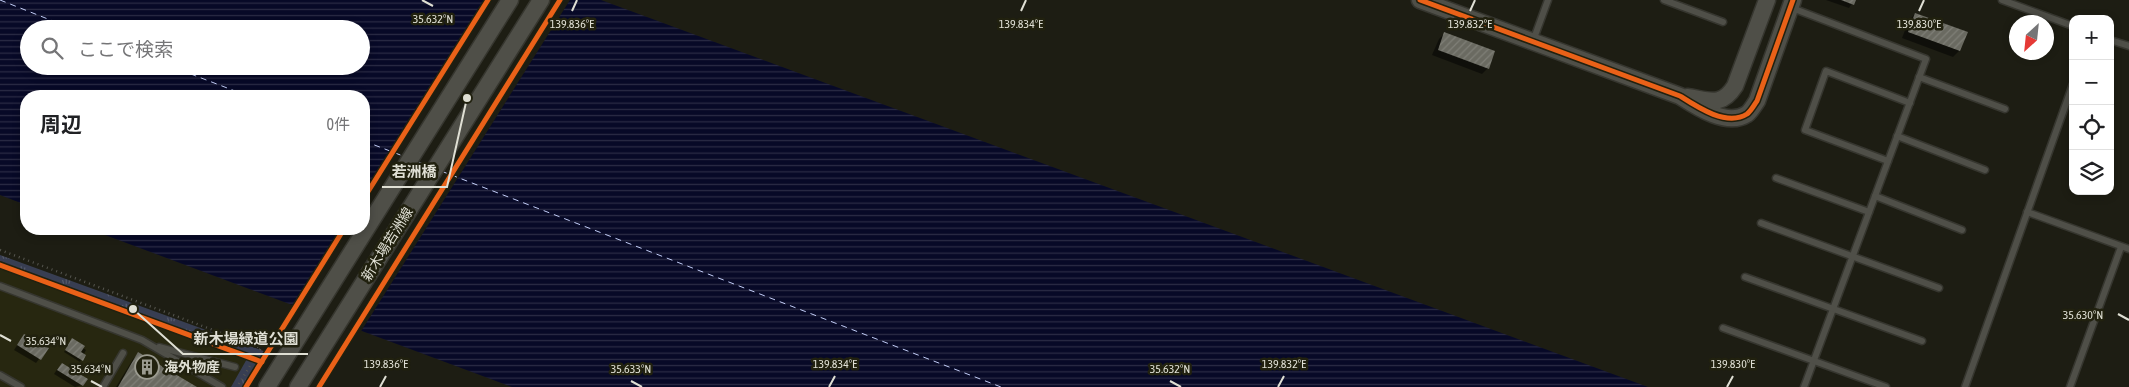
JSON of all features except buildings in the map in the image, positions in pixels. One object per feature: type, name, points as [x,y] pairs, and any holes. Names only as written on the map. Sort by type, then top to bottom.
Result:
[{"type":"street","name":"新木場若洲線","points":[[370,223],[510,0]]},
{"type":"street","name":"新木場若洲線","points":[[298,387],[541,0]]},
{"type":"street","points":[[1420,0],[1680,96],[1701,109],[1721,116],[1736,118],[1748,113],[1757,101],[1792,4]]},
{"type":"street","points":[[1680,96],[1722,101],[1729,96],[1735,86],[1767,0]]},
{"type":"street","name":"新木場若洲線","points":[[267,387],[362,235]]},
{"type":"lane","points":[[1532,42],[1548,0]]},
{"type":"lane","points":[[1664,0],[1723,22]]},
{"type":"lane","points":[[2002,0],[2069,25]]},
{"type":"lane","points":[[1792,4],[1926,59],[1804,387]]},
{"type":"lane","points":[[2114,41],[2129,46]]},
{"type":"lane","points":[[1888,161],[1805,130],[1826,71],[1910,102]]},
{"type":"lane","points":[[1919,77],[2005,109]]},
{"type":"lane","points":[[1965,387],[2069,95]]},
{"type":"lane","points":[[1897,136],[1985,170]]},
{"type":"lane","points":[[1776,178],[1869,212]]},
{"type":"lane","points":[[1875,196],[1962,230]]},
{"type":"lane","points":[[2027,212],[2129,250]]},
{"type":"lane","points":[[1762,223],[1939,288]]},
{"type":"lane","points":[[2070,387],[2121,247]]},
{"type":"lane","points":[[1745,277],[1922,340]]},
{"type":"lane","points":[[0,286],[142,340],[222,387]]},
{"type":"lane","points":[[1723,328],[1886,387]]},
{"type":"lane","points":[[151,345],[235,367]]},
{"type":"lane","points":[[103,387],[123,353]]},
{"type":"lane","points":[[0,375],[21,387]]},
{"type":"path","points":[[370,188],[488,0]]},
{"type":"path","points":[[246,387],[340,235]]},
{"type":"path","points":[[0,250],[260,348],[237,387]]},
{"type":"path","points":[[0,265],[262,362]]},
{"type":"shaded area","points":[[0,0],[601,0],[1648,387],[512,387],[105,235],[370,235],[370,90],[20,90],[20,203],[0,195]]},
{"type":"shaded area","points":[[0,267],[249,357],[231,387],[0,387]]},
{"type":"green space","points":[[0,255],[266,352],[245,387],[231,387],[248,357],[0,267]]},
{"type":"pier","points":[[487,0],[570,0],[360,333],[294,308],[339,235],[370,235],[370,186]]},
{"type":"ferry route","points":[[0,0],[50,20]]},
{"type":"ferry route","points":[[193,75],[232,90]]},
{"type":"ferry route","points":[[370,143],[403,156]]},
{"type":"ferry route","points":[[418,162],[428,166]]},
{"type":"ferry route","points":[[441,171],[1001,387]]},
{"type":"cycle path","points":[[370,188],[488,0]]},
{"type":"cycle path","points":[[319,387],[560,0]]},
{"type":"cycle path","points":[[1420,0],[1680,96],[1712,114],[1730,118],[1747,114],[1757,101],[1793,0]]},
{"type":"cycle path","points":[[246,387],[340,235]]},
{"type":"cycle path","points":[[0,265],[262,362]]},
{"type":"place","name":"若洲橋","points":[[467,98]]},
{"type":"place","name":"新木場緑道公園","points":[[133,309]]},
{"type":"place","name":"海外物産","points":[[147,367]]}]
